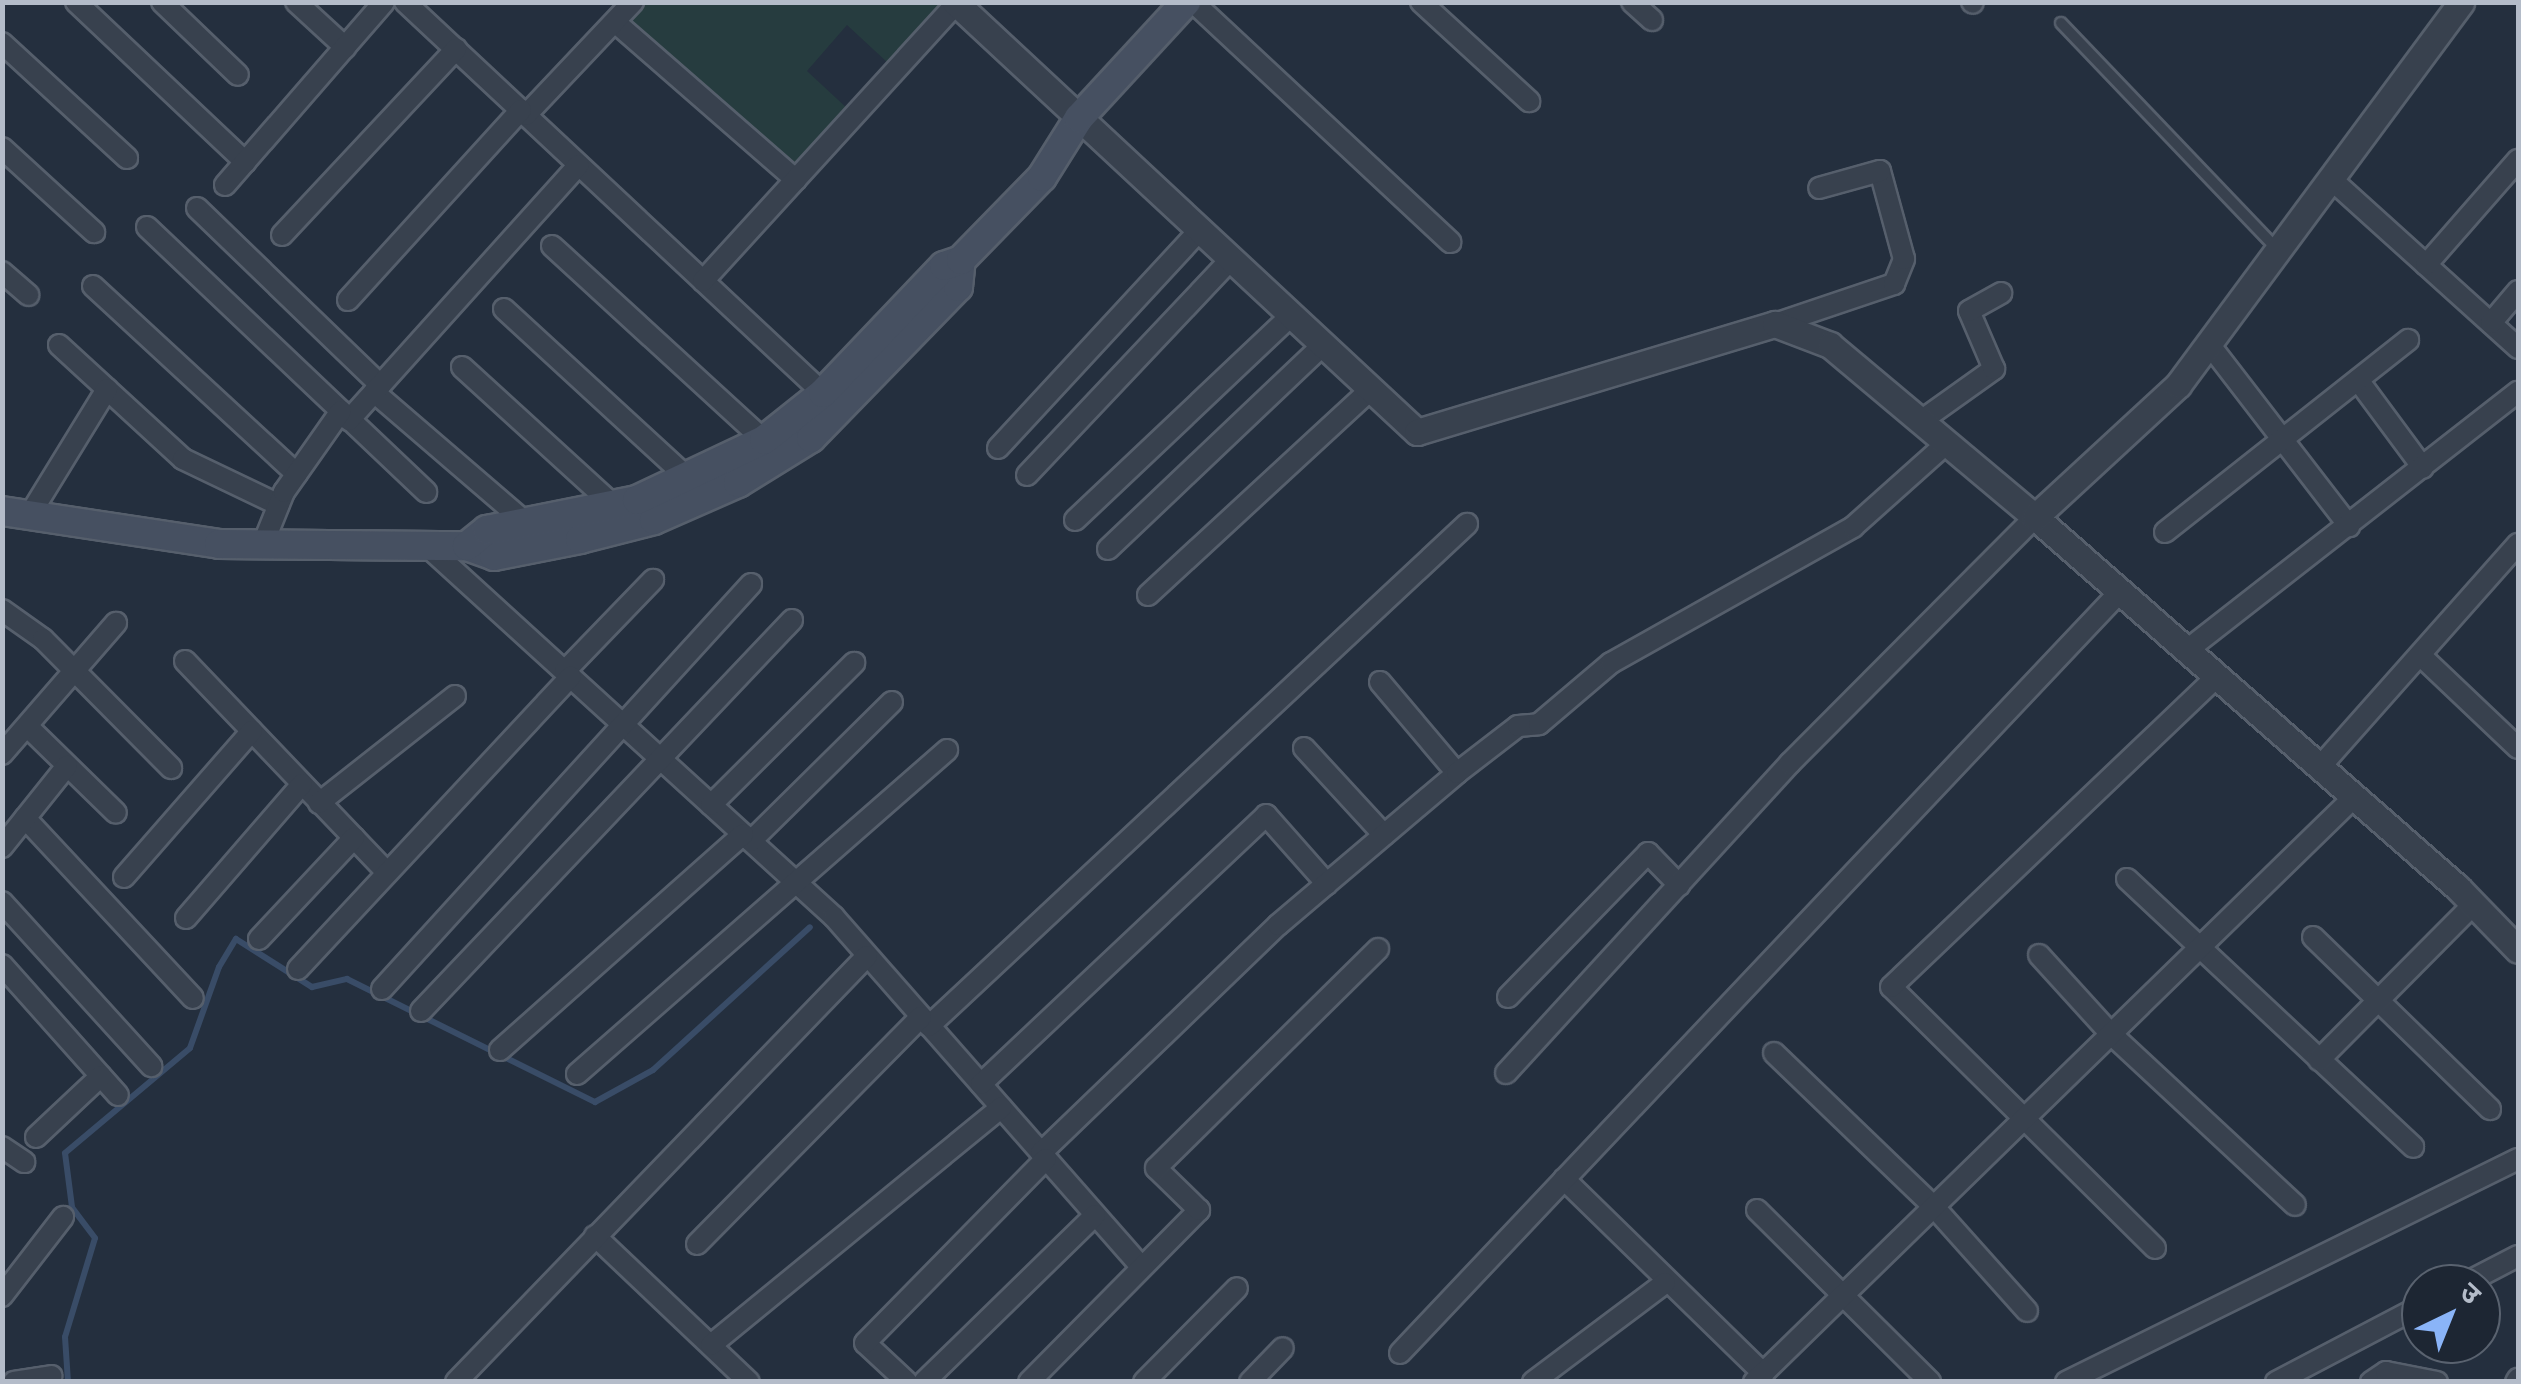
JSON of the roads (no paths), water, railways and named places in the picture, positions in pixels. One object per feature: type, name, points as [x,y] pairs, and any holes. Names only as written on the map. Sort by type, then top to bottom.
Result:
[{"type":"main road","points":[[16,513],[263,544],[467,546],[494,556],[654,520],[738,483],[819,407],[944,266],[961,260],[1042,178],[1079,118],[1186,2]]},
{"type":"main road","points":[[467,546],[488,530],[612,505],[689,480],[819,407]]},
{"type":"street","points":[[76,2],[245,162]]},
{"type":"street","points":[[162,2],[238,74]]},
{"type":"street","points":[[296,2],[344,47]]},
{"type":"street","points":[[224,185],[384,2]]},
{"type":"street","points":[[405,2],[704,282],[819,407]]},
{"type":"street","points":[[424,20],[440,2]]},
{"type":"street","points":[[348,300],[523,112],[633,2]]},
{"type":"street","points":[[1193,2],[1450,242]]},
{"type":"street","points":[[1422,2],[1528,101]]},
{"type":"street","points":[[1632,2],[1652,20]]},
{"type":"street","points":[[1506,1074],[1678,885],[2035,517],[2178,385],[2461,2]]},
{"type":"street","points":[[704,282],[956,3],[1417,432],[1894,284],[1904,259],[1880,170],[1819,188]]},
{"type":"street","points":[[615,22],[796,180]]},
{"type":"street","points":[[2,44],[127,158]]},
{"type":"street","points":[[282,235],[456,50]]},
{"type":"street","points":[[2,148],[94,232]]},
{"type":"street","points":[[2426,265],[2518,160]]},
{"type":"street","points":[[263,544],[297,474],[345,416],[378,388],[579,165]]},
{"type":"street","points":[[2330,179],[2518,348]]},
{"type":"street","points":[[198,208],[378,388],[525,522]]},
{"type":"street","points":[[147,227],[426,492]]},
{"type":"street","points":[[998,448],[1200,230]]},
{"type":"street","points":[[552,246],[764,440]]},
{"type":"street","points":[[1027,475],[1231,259]]},
{"type":"street","points":[[2,272],[28,295]]},
{"type":"street","points":[[93,286],[297,474]]},
{"type":"street","points":[[2491,323],[2518,291]]},
{"type":"street","points":[[1920,421],[1994,369],[1969,311],[2001,293]]},
{"type":"street","points":[[504,309],[689,480]]},
{"type":"street","points":[[1075,520],[1292,316]]},
{"type":"street","points":[[1774,324],[1830,345],[2035,517],[2474,904],[2518,950]]},
{"type":"street","points":[[2165,532],[2408,340]]},
{"type":"street","points":[[2208,344],[2349,526]]},
{"type":"street","points":[[59,345],[184,459],[279,505]]},
{"type":"street","points":[[1108,549],[1323,345]]},
{"type":"street","points":[[462,367],[612,505]]},
{"type":"street","points":[[2358,380],[2423,468]]},
{"type":"street","points":[[16,513],[107,389]]},
{"type":"street","points":[[1148,595],[1370,389]]},
{"type":"street","points":[[2186,651],[2518,392]]},
{"type":"street","points":[[907,1382],[865,1342],[1044,1156],[1326,884],[1518,726],[1539,724],[1611,663],[1853,527],[1947,443]]},
{"type":"street","points":[[697,1244],[925,1021],[1467,524]]},
{"type":"street","points":[[2319,768],[2518,544]]},
{"type":"street","points":[[428,546],[797,884],[867,956],[1142,1267]]},
{"type":"street","points":[[298,969],[653,580]]},
{"type":"street","points":[[382,989],[620,722],[751,584]]},
{"type":"street","points":[[1400,1354],[2120,592]]},
{"type":"street","points":[[2,610],[43,640],[72,674],[172,768]]},
{"type":"street","points":[[421,1010],[792,620]]},
{"type":"street","points":[[2,754],[116,623]]},
{"type":"street","points":[[2420,655],[2514,735]]},
{"type":"street","points":[[185,661],[386,871]]},
{"type":"street","points":[[711,805],[854,663]]},
{"type":"street","points":[[2155,1248],[1891,987],[2216,677]]},
{"type":"street","points":[[1380,682],[1457,773]]},
{"type":"street","points":[[319,803],[456,696]]},
{"type":"street","points":[[500,1050],[747,838],[892,702]]},
{"type":"street","points":[[27,726],[116,813]]},
{"type":"street","points":[[124,877],[252,731]]},
{"type":"street","points":[[1304,748],[1384,835]]},
{"type":"street","points":[[577,1074],[946,750]]},
{"type":"street","points":[[2,847],[66,766]]},
{"type":"street","points":[[186,918],[302,784]]},
{"type":"street","points":[[1564,1179],[1759,1378],[2354,798]]},
{"type":"street","points":[[981,1084],[1266,815],[1326,884]]},
{"type":"street","points":[[25,818],[192,998]]},
{"type":"street","points":[[259,940],[354,838]]},
{"type":"street","points":[[1508,997],[1648,853],[1678,885]]},
{"type":"street","points":[[2127,879],[2413,1147]]},
{"type":"street","points":[[2,902],[151,1066]]},
{"type":"street","points":[[2318,1060],[2474,904]]},
{"type":"street","points":[[2313,937],[2490,1109]]},
{"type":"street","points":[[1028,1382],[1199,1210],[1156,1168],[1378,949]]},
{"type":"street","points":[[456,1382],[867,956]]},
{"type":"street","points":[[2039,956],[2112,1034],[2295,1205]]},
{"type":"street","points":[[2,965],[118,1095]]},
{"type":"street","points":[[1774,1053],[1935,1208],[2027,1310]]},
{"type":"street","points":[[36,1137],[101,1076]]},
{"type":"street","points":[[711,1345],[1001,1108]]},
{"type":"street","points":[[2,1147],[24,1162]]},
{"type":"street","points":[[2071,1381],[2518,1158]]},
{"type":"street","points":[[1757,1210],[1930,1382]]},
{"type":"street","points":[[924,1382],[1096,1214]]},
{"type":"street","points":[[2,1296],[64,1218]]},
{"type":"street","points":[[595,1236],[748,1382]]},
{"type":"street","points":[[1533,1382],[1665,1283]]},
{"type":"street","points":[[1144,1382],[1237,1288]]},
{"type":"street","points":[[2276,1382],[2401,1316]]},
{"type":"street","points":[[1250,1382],[1283,1348]]},
{"type":"street","points":[[2371,1382],[2386,1372],[2437,1382]]},
{"type":"street","points":[[14,1382],[52,1376]]},
{"type":"lane","points":[[2061,23],[2278,250]]},
{"type":"waterway","points":[[68,1382],[65,1337],[95,1238],[72,1207],[65,1153],[190,1048],[219,967],[236,939],[312,987],[347,979],[595,1102],[653,1070],[810,927]]}]
